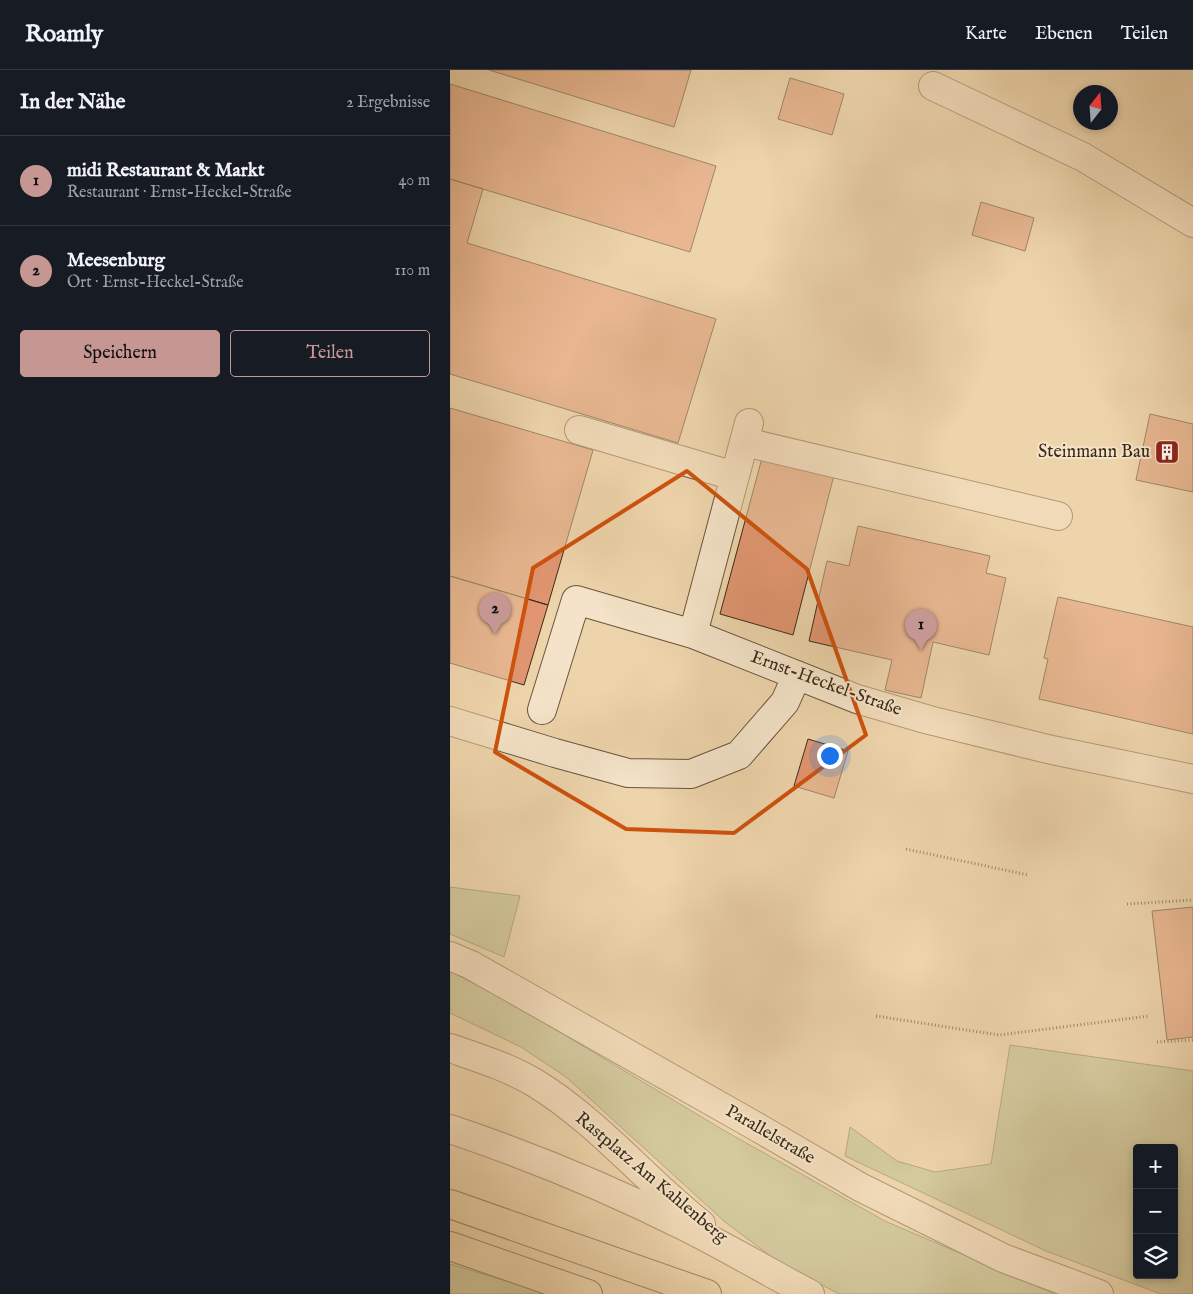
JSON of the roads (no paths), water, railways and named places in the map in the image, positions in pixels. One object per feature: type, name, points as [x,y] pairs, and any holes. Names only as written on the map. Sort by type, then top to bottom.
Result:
[{"type":"highway","points":[[450,1204],[707,1294]]},
{"type":"highway","points":[[450,1246],[588,1294]]},
{"type":"street","points":[[933,86],[1083,157],[1193,223]]},
{"type":"street","points":[[579,430],[734,476]]},
{"type":"street","points":[[693,634],[747,432],[1058,516]]},
{"type":"street","name":"Ernst-Heckel-Straße","points":[[542,710],[576,600],[693,634],[858,699],[929,720],[1052,750],[1193,779]]},
{"type":"street","points":[[450,721],[628,773],[691,774],[739,755],[785,702],[797,675]]},
{"type":"street","name":"Parallelstraße","points":[[450,956],[471,965],[758,1127],[860,1187],[1003,1258],[1099,1294]]},
{"type":"street","name":"Rastplatz Am Kahlenberg","points":[[450,1048],[503,1066],[535,1083],[589,1124],[683,1210],[760,1268]]},
{"type":"street","name":"Rastplatz Am Kahlenberg","points":[[450,1129],[560,1170],[626,1199],[686,1227],[760,1268]]},
{"type":"street","points":[[760,1268],[810,1294]]},
{"type":"place","name":"Steinmann Bau","points":[[1167,452]]},
{"type":"place","name":"Meesenburg","points":[[495,634]]},
{"type":"place","name":"midi Restaurant & Markt","points":[[921,650]]}]
